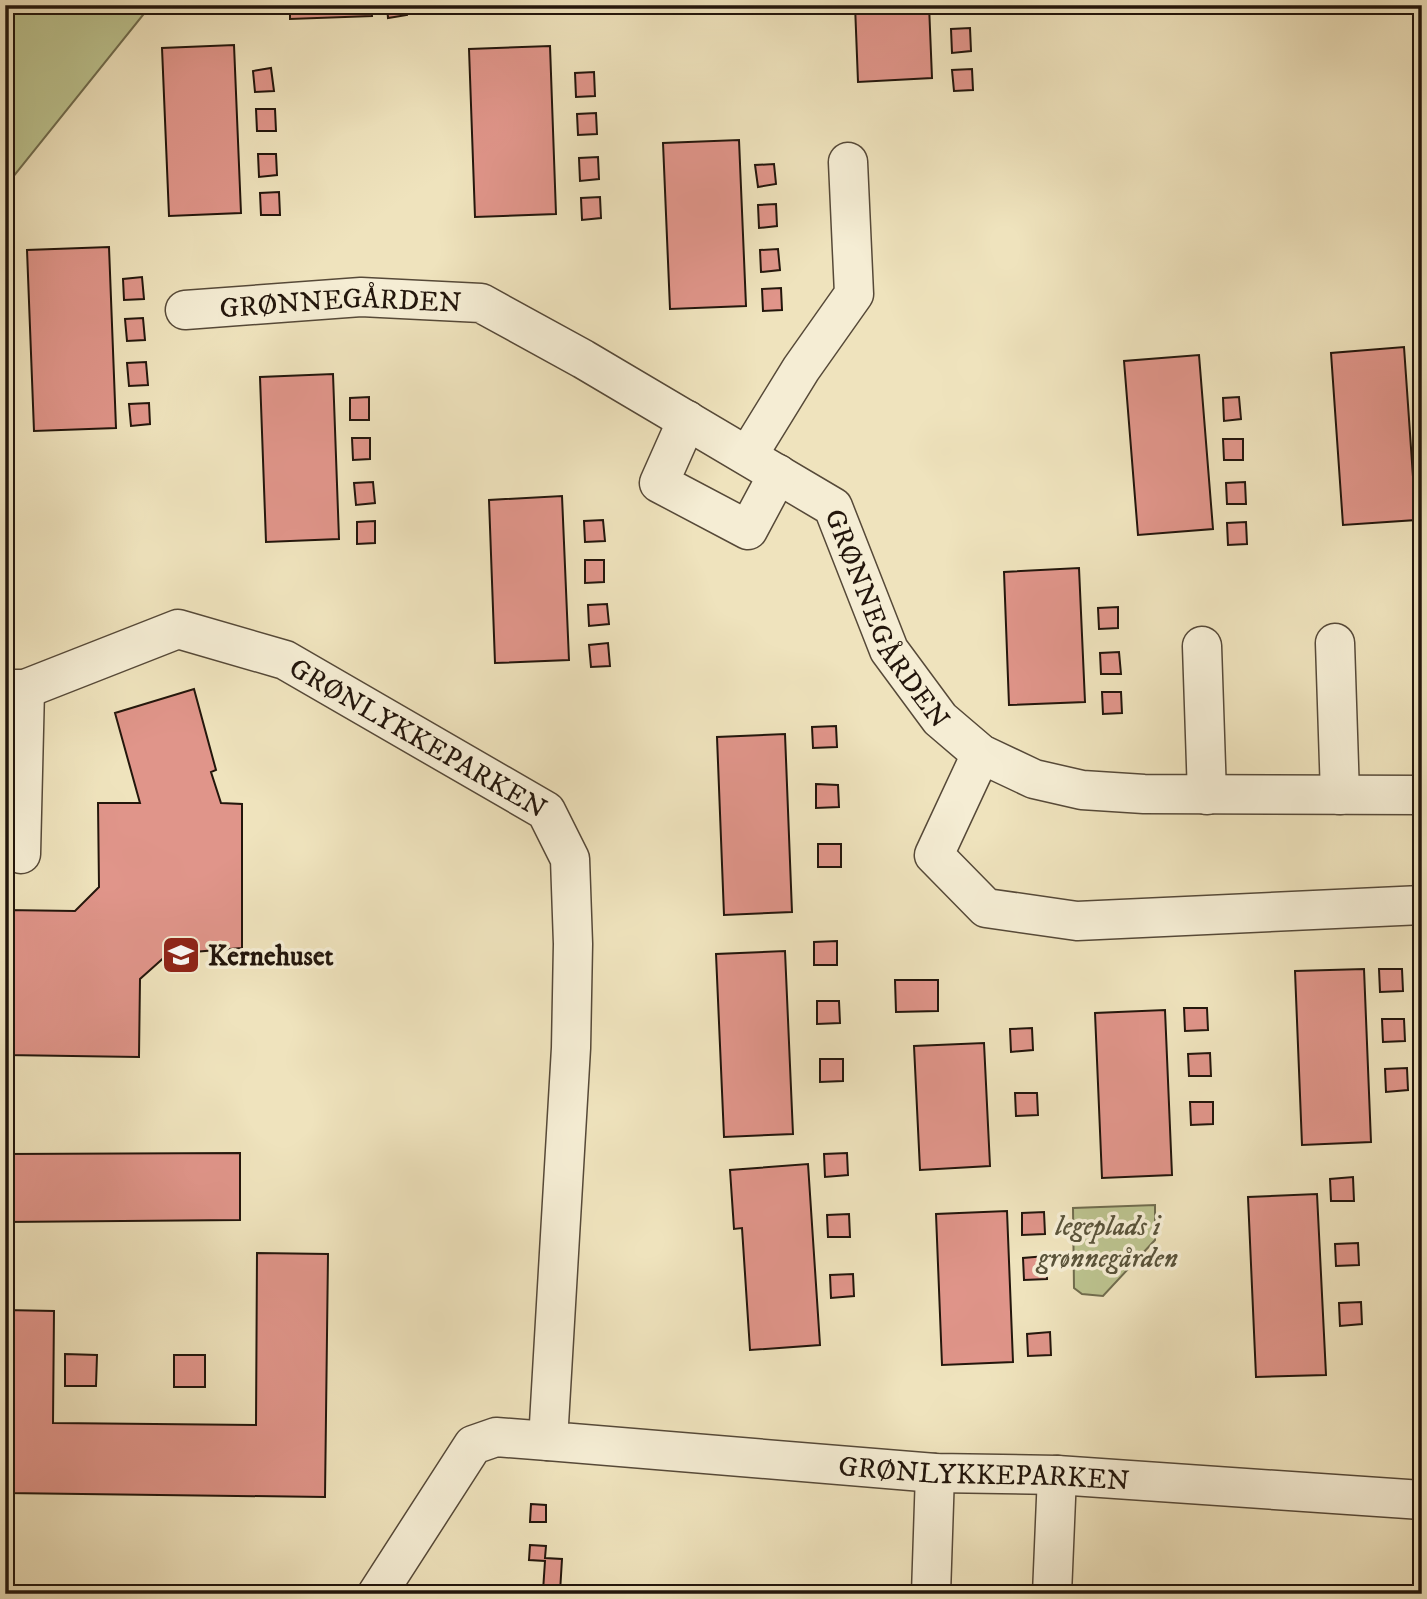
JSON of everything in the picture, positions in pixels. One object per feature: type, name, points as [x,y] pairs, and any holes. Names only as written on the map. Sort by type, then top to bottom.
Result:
[{"type":"street","points":[[687,420],[660,483],[748,530],[763,465],[801,369],[854,294],[848,162]]},
{"type":"street","name":"GRØNNEGÅRDEN","points":[[185,310],[362,298],[481,303],[833,507],[889,650],[940,719],[981,754],[1034,779],[1082,790],[1207,795],[1422,795]]},
{"type":"street","name":"GRØNLYKKEPARKEN","points":[[15,689],[178,629],[285,660],[546,811],[570,859],[573,944],[571,1048],[548,1441]]},
{"type":"street","points":[[1335,643],[1340,795]]},
{"type":"street","points":[[1202,646],[1207,795]]},
{"type":"street","points":[[15,689],[22,854]]},
{"type":"street","points":[[981,754],[934,855],[986,908],[1077,921],[1422,905]]},
{"type":"street","name":"GRØNLYKKEPARKEN","points":[[377,1594],[473,1445],[496,1437],[935,1473],[1057,1475],[1422,1500]]},
{"type":"street","points":[[931,1594],[935,1473]]},
{"type":"street","points":[[1052,1594],[1057,1475]]},
{"type":"green space","points":[[5,5],[151,5],[5,187]]},
{"type":"green space","name":"legeplads i grønnegården","points":[[1155,1205],[1155,1240],[1103,1296],[1082,1294],[1074,1288],[1073,1208]]},
{"type":"building","points":[[290,5],[371,5],[372,16],[290,19]]},
{"type":"building","points":[[387,5],[406,5],[407,15],[388,18]]},
{"type":"building","points":[[855,5],[929,5],[932,78],[858,82]]},
{"type":"building","points":[[970,28],[971,51],[952,53],[951,29]]},
{"type":"building","points":[[234,45],[241,213],[169,216],[162,48]]},
{"type":"building","points":[[550,46],[556,214],[475,217],[469,49]]},
{"type":"building","points":[[271,68],[274,91],[255,92],[253,71]]},
{"type":"building","points":[[972,69],[973,90],[954,91],[952,70]]},
{"type":"building","points":[[594,72],[595,96],[576,97],[575,73]]},
{"type":"building","points":[[256,109],[275,109],[276,131],[257,131]]},
{"type":"building","points":[[596,113],[597,134],[578,135],[577,114]]},
{"type":"building","points":[[739,140],[746,306],[670,309],[663,143]]},
{"type":"building","points":[[258,154],[276,154],[277,175],[259,177]]},
{"type":"building","points":[[598,157],[599,179],[580,181],[579,158]]},
{"type":"building","points":[[774,164],[776,184],[758,187],[755,165]]},
{"type":"building","points":[[279,192],[280,215],[261,215],[260,193]]},
{"type":"building","points":[[600,197],[601,218],[582,220],[581,198]]},
{"type":"building","points":[[776,204],[777,226],[759,228],[758,205]]},
{"type":"building","points":[[109,247],[116,428],[34,431],[27,250]]},
{"type":"building","points":[[778,249],[780,270],[761,272],[760,250]]},
{"type":"building","points":[[142,277],[144,299],[124,300],[123,279]]},
{"type":"building","points":[[781,288],[782,310],[763,311],[762,289]]},
{"type":"building","points":[[143,318],[145,340],[127,341],[125,319]]},
{"type":"building","points":[[1404,347],[1416,520],[1343,525],[1331,353]]},
{"type":"building","points":[[1199,355],[1213,529],[1138,535],[1124,361]]},
{"type":"building","points":[[146,362],[148,385],[129,386],[127,363]]},
{"type":"building","points":[[333,374],[339,539],[266,542],[260,377]]},
{"type":"building","points":[[369,397],[369,420],[350,420],[350,398]]},
{"type":"building","points":[[1239,397],[1241,419],[1224,421],[1223,398]]},
{"type":"building","points":[[149,403],[150,424],[131,426],[129,404]]},
{"type":"building","points":[[352,438],[370,438],[370,459],[353,460]]},
{"type":"building","points":[[1223,439],[1243,439],[1243,460],[1224,460]]},
{"type":"building","points":[[373,482],[375,503],[356,505],[354,483]]},
{"type":"building","points":[[1245,482],[1246,504],[1227,504],[1226,483]]},
{"type":"building","points":[[562,496],[569,660],[495,663],[489,500]]},
{"type":"building","points":[[603,520],[605,541],[585,542],[584,521]]},
{"type":"building","points":[[375,521],[375,543],[357,544],[357,522]]},
{"type":"building","points":[[1246,522],[1247,544],[1228,545],[1227,523]]},
{"type":"building","points":[[585,560],[604,560],[604,582],[585,583]]},
{"type":"building","points":[[1079,568],[1085,702],[1009,705],[1004,572]]},
{"type":"building","points":[[607,604],[609,624],[589,626],[588,605]]},
{"type":"building","points":[[1118,607],[1118,628],[1099,629],[1098,608]]},
{"type":"building","points":[[608,643],[610,666],[591,667],[589,645]]},
{"type":"building","points":[[1119,652],[1121,674],[1101,674],[1100,653]]},
{"type":"building","points":[[194,689],[216,770],[211,772],[221,803],[242,804],[242,948],[168,954],[140,979],[139,1057],[5,1055],[5,910],[75,911],[99,887],[98,803],[140,803],[115,713]]},
{"type":"building","points":[[1102,692],[1121,692],[1122,713],[1103,714]]},
{"type":"building","points":[[836,726],[837,747],[813,748],[812,727]]},
{"type":"building","points":[[785,734],[792,912],[724,915],[717,737]]},
{"type":"building","points":[[816,784],[838,785],[839,807],[816,808]]},
{"type":"building","points":[[818,844],[841,844],[841,867],[818,867]]},
{"type":"building","points":[[837,941],[837,965],[814,965],[814,942]]},
{"type":"building","points":[[785,951],[793,1134],[724,1137],[716,954]]},
{"type":"building","points":[[1364,969],[1371,1142],[1302,1145],[1295,971]]},
{"type":"building","points":[[1379,969],[1402,969],[1403,991],[1380,992]]},
{"type":"building","points":[[895,980],[938,980],[938,1011],[896,1012]]},
{"type":"building","points":[[817,1001],[839,1001],[840,1023],[817,1024]]},
{"type":"building","points":[[1184,1008],[1207,1008],[1208,1030],[1185,1031]]},
{"type":"building","points":[[1165,1010],[1172,1175],[1102,1178],[1095,1013]]},
{"type":"building","points":[[1382,1019],[1404,1019],[1405,1041],[1383,1042]]},
{"type":"building","points":[[1032,1028],[1033,1050],[1011,1052],[1010,1029]]},
{"type":"building","points":[[984,1043],[990,1166],[920,1170],[914,1046]]},
{"type":"building","points":[[1210,1053],[1211,1076],[1189,1076],[1188,1054]]},
{"type":"building","points":[[820,1059],[843,1059],[843,1081],[820,1082]]},
{"type":"building","points":[[1407,1068],[1408,1090],[1386,1092],[1385,1069]]},
{"type":"building","points":[[1015,1093],[1037,1093],[1038,1115],[1016,1116]]},
{"type":"building","points":[[1190,1102],[1213,1102],[1213,1124],[1191,1125]]},
{"type":"building","points":[[240,1153],[240,1220],[5,1222],[5,1154]]},
{"type":"building","points":[[847,1153],[848,1175],[825,1177],[824,1154]]},
{"type":"building","points":[[808,1164],[820,1345],[750,1350],[742,1228],[734,1229],[730,1170]]},
{"type":"building","points":[[1353,1177],[1354,1201],[1331,1201],[1330,1179]]},
{"type":"building","points":[[1317,1194],[1326,1375],[1256,1377],[1248,1197]]},
{"type":"building","points":[[1007,1211],[1013,1362],[942,1365],[936,1214]]},
{"type":"building","points":[[1044,1212],[1045,1234],[1022,1235],[1022,1213]]},
{"type":"building","points":[[849,1214],[850,1237],[828,1237],[827,1215]]},
{"type":"building","points":[[1358,1243],[1359,1265],[1336,1266],[1335,1244]]},
{"type":"building","points":[[257,1253],[328,1254],[325,1497],[5,1493],[5,1310],[54,1311],[53,1423],[256,1425]]},
{"type":"building","points":[[1046,1256],[1047,1279],[1024,1280],[1023,1258]]},
{"type":"building","points":[[853,1274],[854,1296],[831,1298],[830,1275]]},
{"type":"building","points":[[1361,1302],[1362,1324],[1340,1326],[1339,1303]]},
{"type":"building","points":[[1050,1332],[1051,1355],[1028,1356],[1027,1334]]},
{"type":"building","points":[[65,1354],[97,1355],[96,1386],[65,1386]]},
{"type":"building","points":[[174,1355],[205,1355],[205,1387],[174,1387]]},
{"type":"building","points":[[531,1504],[546,1505],[546,1522],[530,1522]]},
{"type":"building","points":[[530,1545],[546,1546],[545,1558],[562,1559],[560,1592],[543,1591],[545,1561],[529,1560]]},
{"type":"place","name":"Kernehuset","points":[[181,955]]}]
